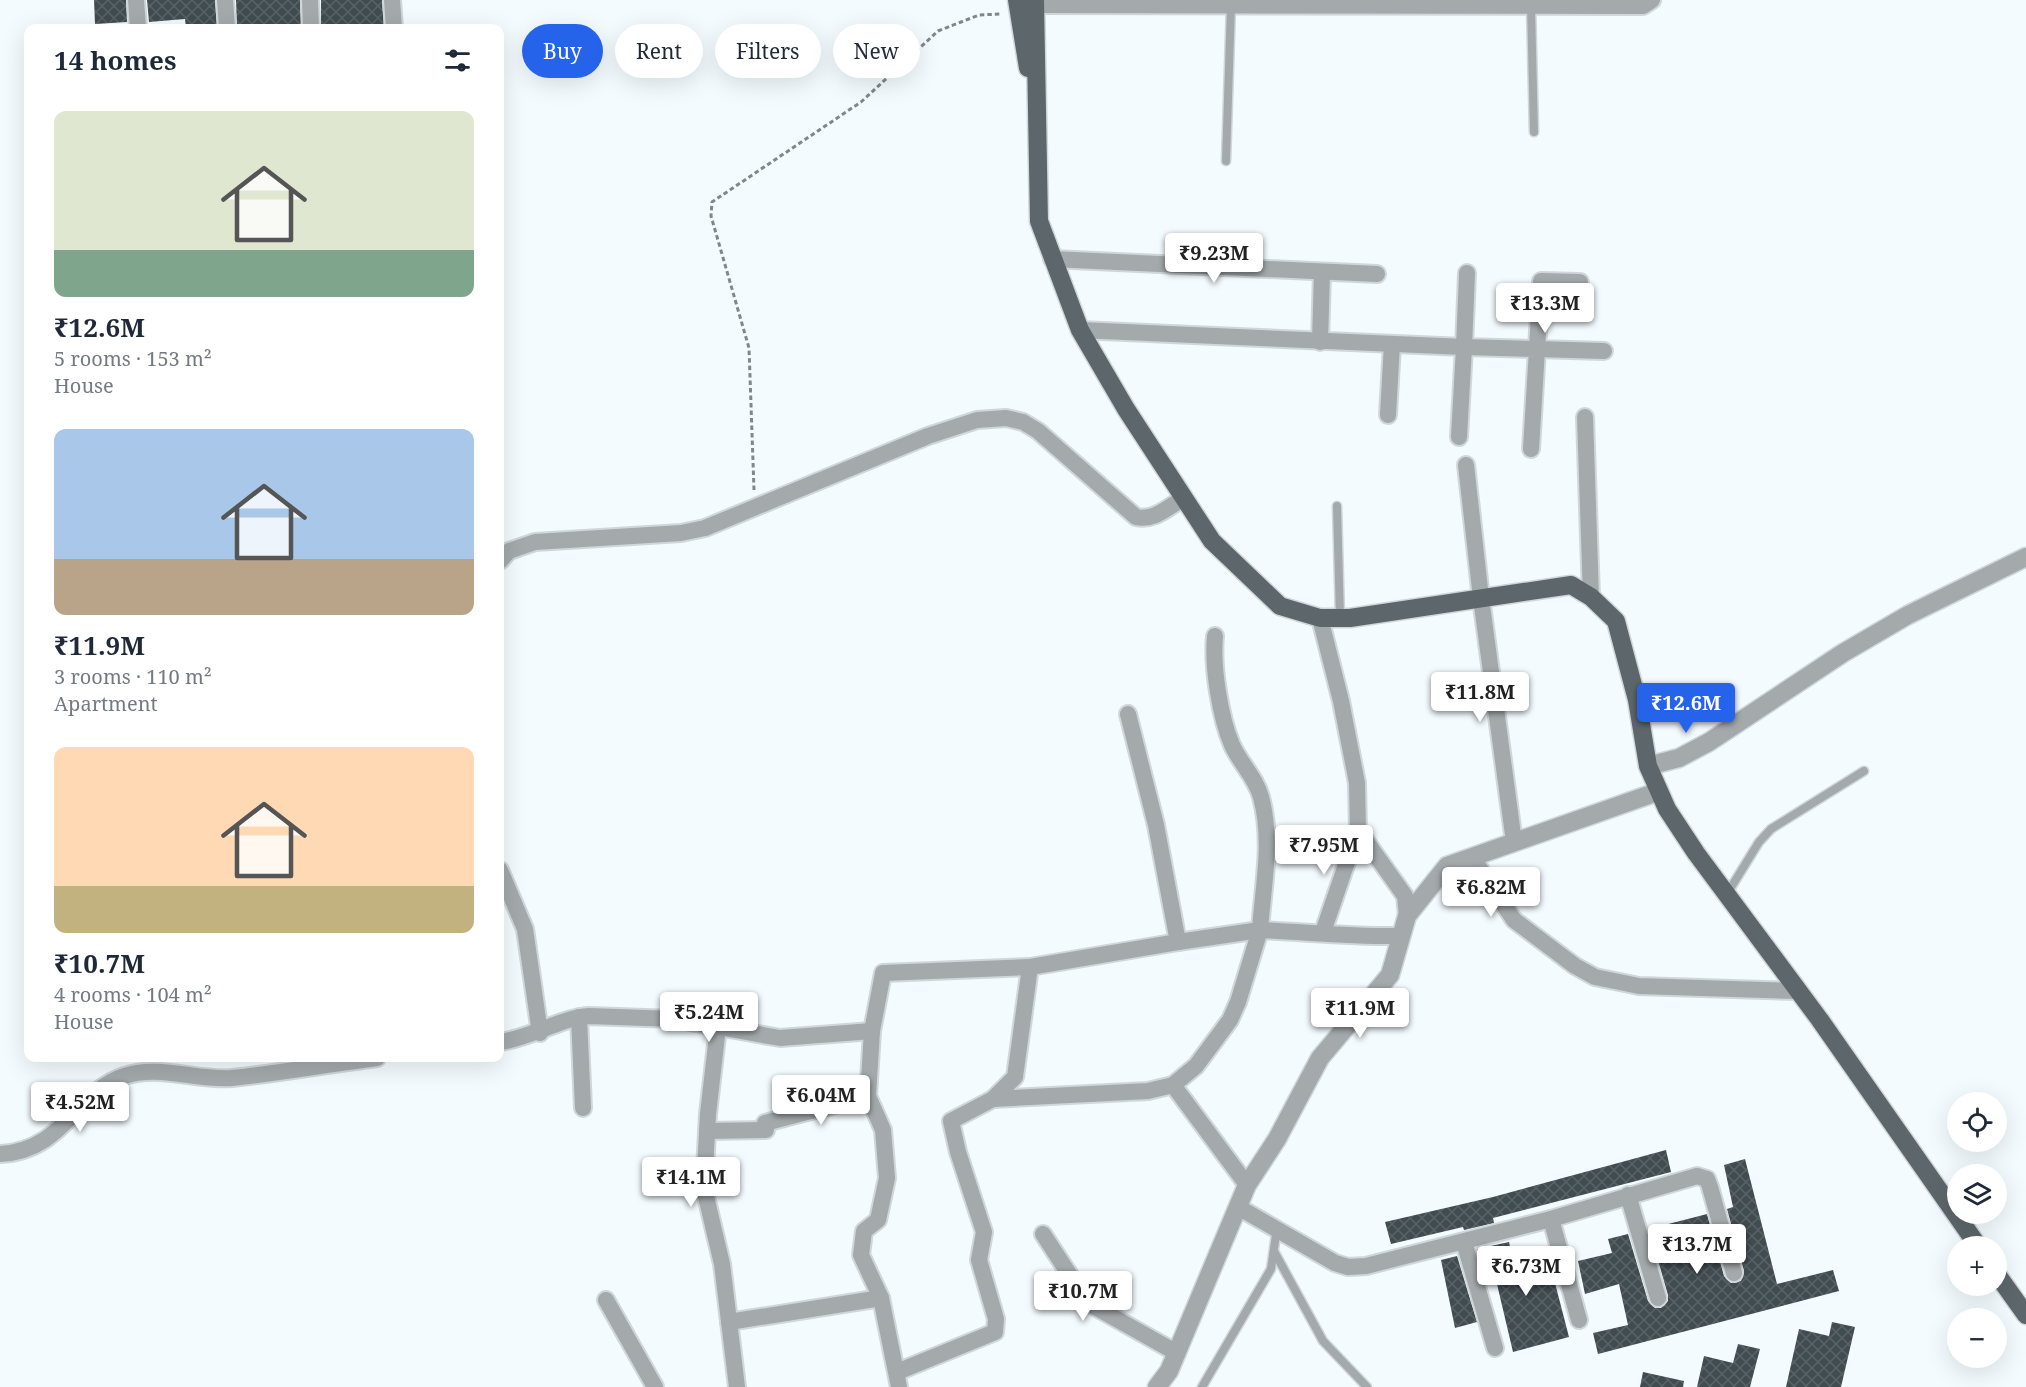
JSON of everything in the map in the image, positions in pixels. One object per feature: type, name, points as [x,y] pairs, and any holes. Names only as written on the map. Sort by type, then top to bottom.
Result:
[{"type":"main road","points":[[1035,3],[1039,221],[1080,330],[1182,500],[1212,541],[1280,606],[1320,618],[1340,618],[1571,585],[1590,597],[1616,621],[1637,700],[1648,766],[1657,792],[1667,809],[1696,853],[1798,991],[1971,1236]]},
{"type":"main road","points":[[1018,6],[1036,108]]},
{"type":"main road","points":[[2007,1288],[2026,1315]]},
{"type":"street","points":[[136,0],[138,24]]},
{"type":"street","points":[[225,0],[227,24]]},
{"type":"street","points":[[310,0],[311,24]]},
{"type":"street","points":[[392,0],[394,24]]},
{"type":"street","points":[[1035,3],[1531,6],[1648,3]]},
{"type":"street","points":[[1052,259],[1377,274]]},
{"type":"street","points":[[1320,342],[1322,272]]},
{"type":"street","points":[[1459,437],[1467,273]]},
{"type":"street","points":[[1531,449],[1541,281],[1580,282]]},
{"type":"street","points":[[1080,330],[1320,342],[1604,351]]},
{"type":"street","points":[[1388,415],[1392,344]]},
{"type":"street","points":[[504,557],[510,551],[535,542],[693,531],[722,524],[927,435],[990,417],[1023,422],[1038,431],[1136,517],[1145,519],[1154,516],[1182,500]]},
{"type":"street","points":[[1585,417],[1590,597]]},
{"type":"street","points":[[1466,465],[1481,598],[1514,842]]},
{"type":"street","points":[[1648,766],[1679,759],[1709,742],[1844,653],[1908,615],[2026,557]]},
{"type":"street","points":[[1320,618],[1341,701],[1357,783],[1358,830],[1323,932]]},
{"type":"street","points":[[993,1099],[1148,1091],[1173,1085],[1196,1066],[1230,1020],[1238,1002],[1260,930],[1268,837],[1261,795],[1232,745],[1223,714],[1214,650],[1215,636]]},
{"type":"street","points":[[1128,714],[1156,825],[1178,942]]},
{"type":"street","points":[[1157,1387],[1169,1371],[1247,1185],[1277,1140],[1320,1058],[1390,975],[1407,916],[1447,866],[1657,792]]},
{"type":"street","points":[[1358,830],[1405,896],[1407,916]]},
{"type":"street","points":[[1472,857],[1514,920],[1575,966],[1595,977],[1615,983],[1639,986],[1798,991]]},
{"type":"street","points":[[504,879],[525,929],[540,1033]]},
{"type":"street","points":[[1030,967],[1015,1077],[993,1099],[951,1121],[958,1152],[984,1232],[979,1260],[996,1319],[995,1332],[898,1379],[881,1298],[861,1255],[864,1231],[878,1220],[887,1178],[883,1130],[868,1096],[872,1031],[883,973],[1030,967],[1260,930],[1341,933],[1354,937],[1401,936]]},
{"type":"street","points":[[579,1017],[583,1108]]},
{"type":"street","points":[[504,1041],[540,1033],[579,1017],[674,1019],[780,1038],[872,1031]]},
{"type":"street","points":[[718,1027],[707,1131],[704,1188],[722,1264],[738,1387]]},
{"type":"street","points":[[0,1154],[25,1150],[40,1144],[104,1087],[123,1076],[153,1071],[230,1078],[304,1063]]},
{"type":"street","points":[[1173,1085],[1247,1185]]},
{"type":"street","points":[[707,1131],[765,1126],[868,1096]]},
{"type":"street","points":[[1238,1207],[1335,1263],[1348,1267],[1390,1261],[1464,1242],[1697,1176],[1707,1179],[1734,1273]]},
{"type":"street","points":[[1628,1195],[1658,1298]]},
{"type":"street","points":[[1551,1219],[1579,1320]]},
{"type":"street","points":[[1043,1234],[1088,1304],[1177,1353]]},
{"type":"street","points":[[1464,1242],[1495,1348]]},
{"type":"street","points":[[729,1322],[881,1298]]},
{"type":"street","points":[[606,1300],[655,1387]]},
{"type":"lane","points":[[1226,161],[1231,5]]},
{"type":"lane","points":[[1531,6],[1534,132]]},
{"type":"lane","points":[[1337,506],[1340,618]]},
{"type":"lane","points":[[1727,895],[1759,842],[1771,829],[1864,771]]},
{"type":"lane","points":[[1202,1387],[1266,1278],[1282,1231]]},
{"type":"lane","points":[[1274,1252],[1323,1341],[1367,1387]]},
{"type":"path","points":[[755,509],[749,348],[711,216],[712,202],[861,102],[938,31],[979,15],[1018,6]]},
{"type":"building","points":[[94,0],[126,0],[127,22],[95,24]]},
{"type":"building","points":[[147,0],[215,0],[217,24],[186,24],[185,19],[149,22]]},
{"type":"building","points":[[236,0],[300,0],[301,24],[237,24]]},
{"type":"building","points":[[321,0],[382,0],[384,24],[321,24]]},
{"type":"building","points":[[1666,1150],[1671,1172],[1493,1218],[1494,1223],[1464,1230],[1463,1227],[1391,1244],[1385,1222],[1493,1197]]},
{"type":"building","points":[[1745,1159],[1777,1284],[1833,1270],[1839,1291],[1598,1354],[1593,1333],[1628,1325],[1619,1284],[1585,1294],[1578,1261],[1612,1253],[1608,1239],[1628,1234],[1648,1301],[1655,1308],[1661,1308],[1668,1301],[1668,1295],[1649,1229],[1707,1214],[1724,1276],[1731,1283],[1741,1281],[1744,1271],[1727,1209],[1733,1207],[1724,1165]]},
{"type":"building","points":[[1509,1242],[1514,1264],[1548,1256],[1569,1337],[1513,1352],[1496,1280],[1487,1282],[1477,1249]]},
{"type":"building","points":[[1457,1256],[1477,1322],[1455,1328],[1441,1260]]},
{"type":"building","points":[[1832,1322],[1855,1327],[1841,1387],[1786,1387],[1799,1329],[1829,1336]]},
{"type":"building","points":[[1738,1344],[1760,1349],[1750,1387],[1697,1387],[1704,1356],[1733,1363]]},
{"type":"building","points":[[1643,1372],[1684,1381],[1683,1387],[1640,1387]]}]
